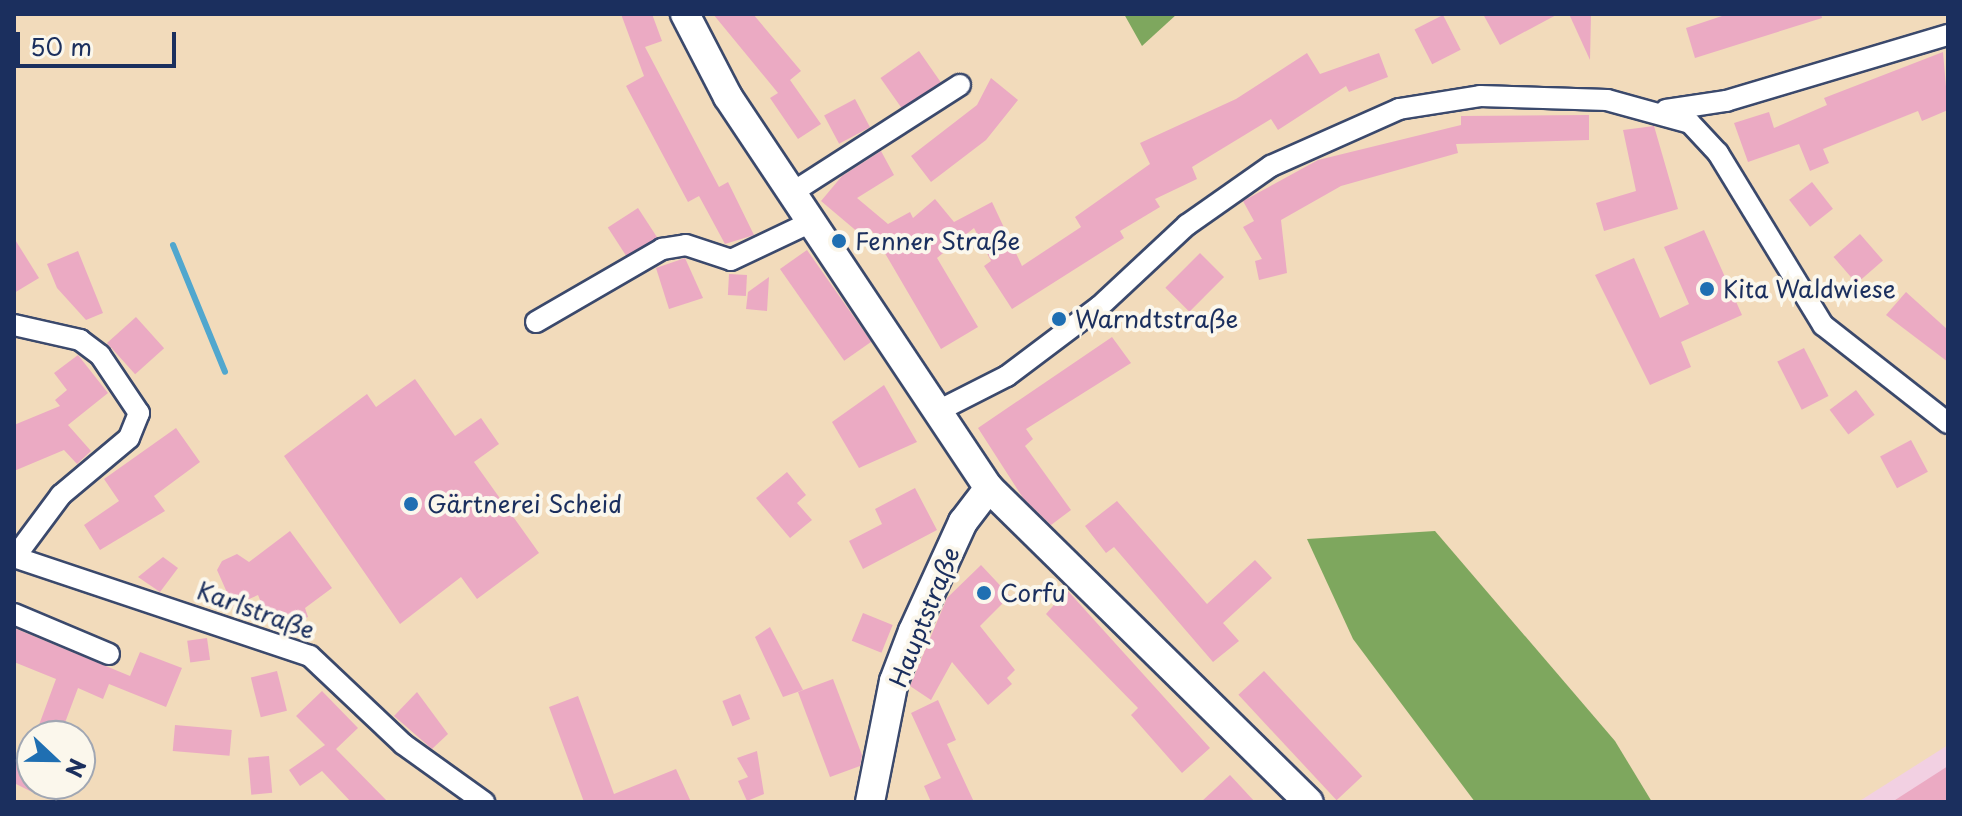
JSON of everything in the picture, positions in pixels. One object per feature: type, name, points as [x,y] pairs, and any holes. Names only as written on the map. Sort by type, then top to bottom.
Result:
[{"type":"main road","points":[[685,14],[790,194],[989,488],[1308,802]]},
{"type":"main road","name":"Hauptstraße","points":[[870,802],[894,681],[913,631],[963,522],[989,488]]},
{"type":"street","points":[[1658,110],[1726,101],[1948,35]]},
{"type":"street","points":[[790,194],[960,85]]},
{"type":"street","points":[[938,411],[1007,376],[1100,306],[1187,225],[1271,166],[1344,130],[1399,109],[1480,96],[1607,100],[1658,110],[1690,123],[1718,153],[1823,325],[1948,423]]},
{"type":"street","points":[[536,322],[662,249],[686,245],[731,260],[809,223]]},
{"type":"street","points":[[14,325],[80,340],[100,355],[139,413],[129,438],[61,495],[14,557]]},
{"type":"street","name":"Karlstraße","points":[[14,557],[310,656],[403,744],[484,802]]},
{"type":"street","points":[[14,614],[109,654]]},
{"type":"shaded area","points":[[1948,745],[1948,802],[1858,802]]},
{"type":"green space","points":[[1124,14],[1177,14],[1142,46]]},
{"type":"green space","points":[[1435,531],[1615,741],[1652,802],[1475,802],[1353,639],[1307,539]]},
{"type":"building","points":[[621,14],[652,14],[662,41],[645,47],[719,187],[728,182],[754,235],[725,244],[699,196],[688,202],[626,86],[644,76]]},
{"type":"building","points":[[713,14],[753,14],[801,71],[790,80],[821,124],[798,139],[770,98],[778,93]]},
{"type":"building","points":[[1483,14],[1558,14],[1500,45]]},
{"type":"building","points":[[1569,14],[1591,14],[1590,60]]},
{"type":"building","points":[[1728,14],[1821,14],[1822,18],[1695,58],[1686,28]]},
{"type":"building","points":[[1443,15],[1461,50],[1432,64],[1414,30]]},
{"type":"building","points":[[919,51],[941,82],[902,109],[880,78]]},
{"type":"building","points":[[1943,52],[1948,110],[1922,121],[1918,111],[1823,149],[1829,163],[1810,171],[1799,144],[1748,162],[1734,123],[1769,112],[1774,128],[1827,105],[1824,98]]},
{"type":"building","points":[[1307,53],[1320,74],[1379,53],[1388,77],[1349,92],[1346,86],[1278,130],[1271,119],[1192,167],[1197,179],[1155,199],[1160,207],[1120,231],[1124,238],[1012,309],[984,266],[991,261],[974,228],[937,258],[978,327],[941,349],[872,231],[866,239],[821,201],[842,176],[881,151],[894,175],[857,198],[888,224],[910,212],[913,218],[935,199],[954,222],[992,202],[1022,266],[1081,227],[1075,217],[1150,164],[1140,143],[1236,99]]},
{"type":"building","points":[[991,78],[1018,100],[986,140],[931,182],[911,156],[977,105]]},
{"type":"building","points":[[855,99],[870,127],[839,144],[824,115]]},
{"type":"building","points":[[1589,115],[1589,140],[1456,144],[1458,153],[1341,186],[1281,220],[1287,273],[1259,280],[1255,261],[1262,259],[1243,227],[1254,221],[1243,201],[1318,160],[1461,125],[1461,116]]},
{"type":"building","points":[[1654,126],[1678,209],[1604,231],[1596,203],[1636,191],[1623,130]]},
{"type":"building","points":[[1812,182],[1833,209],[1810,227],[1789,200]]},
{"type":"building","points":[[638,208],[657,237],[627,257],[608,228]]},
{"type":"building","points":[[1704,230],[1742,315],[1681,342],[1691,367],[1650,385],[1595,275],[1634,258],[1660,318],[1689,304],[1664,247]]},
{"type":"building","points":[[1860,234],[1883,260],[1857,283],[1834,257]]},
{"type":"building","points":[[14,238],[39,278],[14,293]]},
{"type":"building","points":[[807,250],[871,342],[844,361],[780,269]]},
{"type":"building","points":[[78,251],[103,313],[86,320],[57,288],[47,264]]},
{"type":"building","points":[[1200,253],[1224,277],[1189,312],[1165,288]]},
{"type":"building","points":[[685,258],[703,298],[669,309],[656,268]]},
{"type":"building","points":[[729,274],[747,275],[746,296],[728,295]]},
{"type":"building","points":[[769,277],[767,311],[746,309],[748,292]]},
{"type":"building","points":[[1906,292],[1948,330],[1948,362],[1886,315]]},
{"type":"building","points":[[136,317],[164,348],[135,374],[107,343]]},
{"type":"building","points":[[1112,337],[1131,363],[1026,429],[1033,439],[1025,446],[1071,510],[1051,525],[1023,498],[978,428]]},
{"type":"building","points":[[1804,348],[1829,396],[1802,410],[1777,362]]},
{"type":"building","points":[[78,355],[108,393],[68,425],[91,451],[77,464],[64,450],[14,471],[14,425],[60,406],[55,400],[67,390],[54,373]]},
{"type":"building","points":[[415,379],[455,436],[481,418],[499,444],[474,462],[539,553],[477,599],[461,577],[400,624],[284,456],[367,394],[376,407]]},
{"type":"building","points":[[884,385],[917,442],[859,468],[832,422]]},
{"type":"building","points":[[1856,390],[1875,415],[1848,435],[1830,410]]},
{"type":"building","points":[[176,428],[200,462],[154,496],[165,511],[100,550],[84,525],[119,501],[104,479]]},
{"type":"building","points":[[1911,440],[1928,472],[1897,488],[1880,456]]},
{"type":"building","points":[[787,472],[806,495],[797,503],[812,520],[790,538],[756,498]]},
{"type":"building","points":[[915,488],[937,530],[863,569],[849,541],[882,524],[875,509]]},
{"type":"building","points":[[1117,501],[1207,604],[1255,560],[1272,578],[1223,623],[1239,641],[1213,662],[1114,547],[1106,553],[1085,526]]},
{"type":"building","points":[[290,531],[332,588],[305,608],[308,617],[290,623],[286,613],[265,612],[258,595],[233,606],[217,570],[222,561],[237,554],[249,562]]},
{"type":"building","points":[[163,557],[178,568],[160,592],[138,577]]},
{"type":"building","points":[[981,565],[1010,596],[980,626],[1015,670],[1007,678],[1012,684],[988,705],[952,662],[931,700],[910,686],[947,598]]},
{"type":"building","points":[[1067,590],[1210,748],[1182,773],[1131,715],[1138,708],[1046,614]]},
{"type":"building","points":[[863,613],[893,625],[881,653],[852,641]]},
{"type":"building","points":[[770,627],[803,690],[783,697],[755,637]]},
{"type":"building","points":[[14,628],[130,676],[140,652],[182,668],[166,707],[109,684],[103,699],[78,688],[66,720],[41,720],[56,679],[14,662]]},
{"type":"building","points":[[207,638],[210,660],[190,663],[187,641]]},
{"type":"building","points":[[277,671],[287,711],[261,717],[251,678]]},
{"type":"building","points":[[1264,671],[1362,776],[1337,800],[1238,695]]},
{"type":"building","points":[[833,679],[862,755],[860,766],[830,777],[798,692]]},
{"type":"building","points":[[322,691],[358,728],[336,749],[388,802],[351,802],[322,771],[300,786],[289,770],[325,745],[296,716]]},
{"type":"building","points":[[417,692],[448,734],[432,749],[394,716]]},
{"type":"building","points":[[740,694],[750,719],[732,726],[722,701]]},
{"type":"building","points":[[578,696],[614,794],[676,769],[691,802],[584,802],[549,707]]},
{"type":"building","points":[[938,700],[956,740],[947,744],[974,802],[931,802],[924,786],[941,778],[911,713]]},
{"type":"building","points":[[175,725],[232,730],[230,756],[173,751]]},
{"type":"building","points":[[757,751],[764,794],[747,801],[738,781],[748,777],[737,758]]},
{"type":"building","points":[[269,756],[272,793],[251,795],[248,758]]},
{"type":"building","points":[[14,759],[16,784],[14,783]]},
{"type":"building","points":[[1948,766],[1948,802],[1892,802]]},
{"type":"building","points":[[1230,775],[1255,802],[1201,802]]},
{"type":"waterway","points":[[173,245],[225,372]]},
{"type":"place","name":"Fenner Straße","points":[[839,241]]},
{"type":"place","name":"Kita Waldwiese","points":[[1707,289]]},
{"type":"place","name":"Warndtstraße","points":[[1059,319]]},
{"type":"place","name":"Gärtnerei Scheid","points":[[411,504]]},
{"type":"place","name":"Corfu","points":[[984,593]]}]
